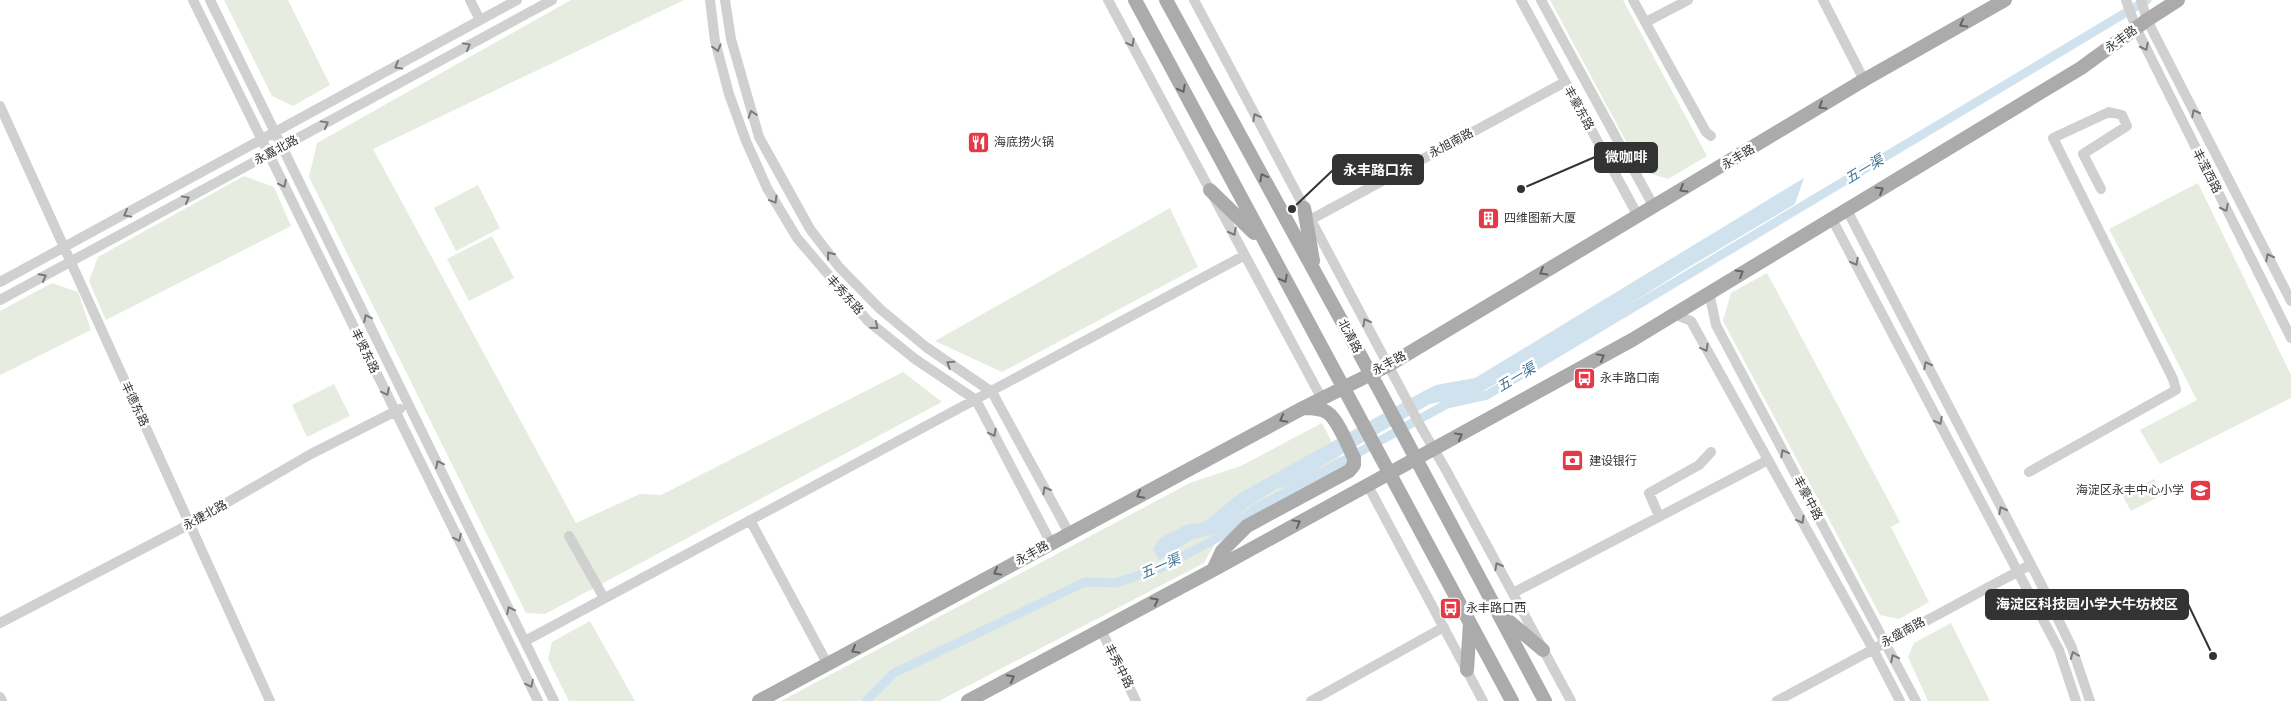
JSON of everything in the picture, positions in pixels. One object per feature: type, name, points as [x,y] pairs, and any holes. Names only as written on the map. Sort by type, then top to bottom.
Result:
[{"type":"main road","points":[[1134,0],[1512,701]]},
{"type":"main road","name":"北清路","points":[[1166,0],[1381,393],[1402,436],[1416,458],[1545,701]]},
{"type":"main road","name":"永丰路","points":[[759,701],[1051,542],[1303,408],[1389,365],[1864,80],[2005,0]]},
{"type":"main road","name":"永丰路","points":[[968,701],[1632,340],[2081,68],[2178,0]]},
{"type":"main road","points":[[1210,190],[1264,244]]},
{"type":"main road","points":[[1307,214],[1315,272]]},
{"type":"main road","points":[[1212,570],[1222,551],[1247,526],[1349,471],[1354,465],[1354,458],[1334,420],[1328,413],[1318,409],[1303,408]]},
{"type":"main road","points":[[1497,611],[1543,650]]},
{"type":"main road","points":[[1467,670],[1470,622]]},
{"type":"street","name":"丰贤东路","points":[[193,0],[538,701]]},
{"type":"street","name":"丰贤东路","points":[[210,0],[554,701]]},
{"type":"street","points":[[470,0],[480,20]]},
{"type":"street","name":"永嘉北路","points":[[0,282],[517,0]]},
{"type":"street","name":"永嘉北路","points":[[0,300],[552,0]]},
{"type":"street","name":"丰秀东路","points":[[710,0],[714,41],[729,94],[746,141],[767,188],[797,238],[868,321],[914,359],[976,400],[1051,542]]},
{"type":"street","name":"丰秀东路","points":[[725,0],[731,39],[759,137],[810,229],[839,267],[880,309],[926,348],[992,392],[1069,533]]},
{"type":"street","points":[[1108,0],[1322,399]]},
{"type":"street","name":"北清路","points":[[1194,0],[1434,449]]},
{"type":"street","name":"丰豪东路","points":[[1521,0],[1638,216]]},
{"type":"street","name":"丰豪东路","points":[[1541,0],[1654,207]]},
{"type":"street","points":[[1633,0],[1706,132],[1711,136]]},
{"type":"street","points":[[1646,22],[1688,0]]},
{"type":"street","points":[[1823,0],[1864,80]]},
{"type":"street","name":"丰滢西路","points":[[2141,0],[2147,20],[2287,284],[2291,301]]},
{"type":"street","name":"丰滢西路","points":[[2126,1],[2136,28],[2291,338]]},
{"type":"street","name":"永旭南路","points":[[1307,214],[1565,82]]},
{"type":"street","name":"丰德东路","points":[[0,106],[270,701]]},
{"type":"street","points":[[2029,472],[2176,390],[2173,379],[2054,138],[2108,112],[2122,115],[2126,126],[2083,154],[2101,189]]},
{"type":"street","points":[[1847,210],[2072,648],[2090,701]]},
{"type":"street","points":[[1832,219],[2059,650],[2076,701]]},
{"type":"street","points":[[525,641],[992,392],[1244,255]]},
{"type":"street","name":"丰豪中路","points":[[1709,292],[1716,326],[1916,701]]},
{"type":"street","name":"丰豪中路","points":[[1674,314],[1691,321],[1900,701]]},
{"type":"street","name":"永捷北路","points":[[0,623],[190,524],[311,454],[409,404]]},
{"type":"street","points":[[1434,449],[1571,701]]},
{"type":"street","points":[[1659,516],[1649,493],[1699,465],[1710,452]]},
{"type":"street","points":[[1513,593],[1768,460]]},
{"type":"street","points":[[1367,484],[1483,701]]},
{"type":"street","points":[[750,520],[828,665]]},
{"type":"street","points":[[569,536],[604,598]]},
{"type":"street","name":"永盛南路","points":[[1777,701],[2030,564]]},
{"type":"street","points":[[1311,701],[1444,627]]},
{"type":"street","name":"丰秀中路","points":[[1101,630],[1136,701]]},
{"type":"street","points":[[0,697],[2,701]]},
{"type":"shaded area","points":[[224,0],[288,0],[330,85],[293,106],[272,96]]},
{"type":"shaded area","points":[[571,0],[684,0],[373,149],[576,523],[640,494],[661,495],[903,372],[942,402],[545,614],[526,613],[309,177],[317,143]]},
{"type":"shaded area","points":[[1550,0],[1623,0],[1707,156],[1668,179],[1642,171]]},
{"type":"shaded area","points":[[244,176],[274,187],[291,226],[106,320],[89,281],[98,257]]},
{"type":"shaded area","points":[[2198,183],[2291,375],[2291,398],[2160,464],[2140,430],[2197,400],[2109,229]]},
{"type":"shaded area","points":[[478,185],[500,228],[456,251],[434,208]]},
{"type":"shaded area","points":[[1170,208],[1198,267],[1002,372],[935,341]]},
{"type":"shaded area","points":[[492,236],[514,278],[469,301],[447,259]]},
{"type":"shaded area","points":[[1767,273],[1900,522],[1891,527],[1929,602],[1899,619],[1880,615],[1723,321],[1731,293]]},
{"type":"shaded area","points":[[52,283],[78,292],[91,330],[0,375],[0,311]]},
{"type":"shaded area","points":[[334,384],[350,416],[307,437],[292,405]]},
{"type":"shaded area","points":[[1322,423],[1341,460],[1217,540],[1204,563],[939,701],[781,701],[1190,483],[1241,466]]},
{"type":"shaded area","points":[[2154,479],[2162,495],[2131,511],[2122,495]]},
{"type":"shaded area","points":[[590,621],[635,701],[569,701],[548,659],[552,642]]},
{"type":"shaded area","points":[[1951,623],[1990,701],[1928,701],[1908,657],[1914,643]]},
{"type":"water","points":[[1804,178],[1795,204],[1684,270],[1578,337],[1476,395],[1430,404],[1325,464],[1294,485],[1276,489],[1247,508],[1219,533],[1193,539],[1159,560],[1153,549],[1160,538],[1186,525],[1204,522],[1240,493],[1422,392],[1436,385],[1475,378]]},
{"type":"waterway","name":"五一渠","points":[[866,701],[894,673],[1085,582],[1116,583],[1161,568],[1219,537],[1255,509],[1447,404],[1487,395],[2147,0]]},
{"type":"place","name":"海底捞火锅","points":[[978,142]]},
{"type":"place","name":"微咖啡","points":[[1521,189]]},
{"type":"place","name":"永丰路口东","points":[[1292,209]]},
{"type":"place","name":"四维图新大厦","points":[[1488,218]]},
{"type":"place","name":"永丰路口南","points":[[1584,378]]},
{"type":"place","name":"建设银行","points":[[1573,461]]},
{"type":"place","name":"海淀区永丰中心小学","points":[[2200,490]]},
{"type":"place","name":"永丰路口西","points":[[1450,608]]},
{"type":"place","name":"海淀区科技园小学大牛坊校区","points":[[2213,656]]}]
